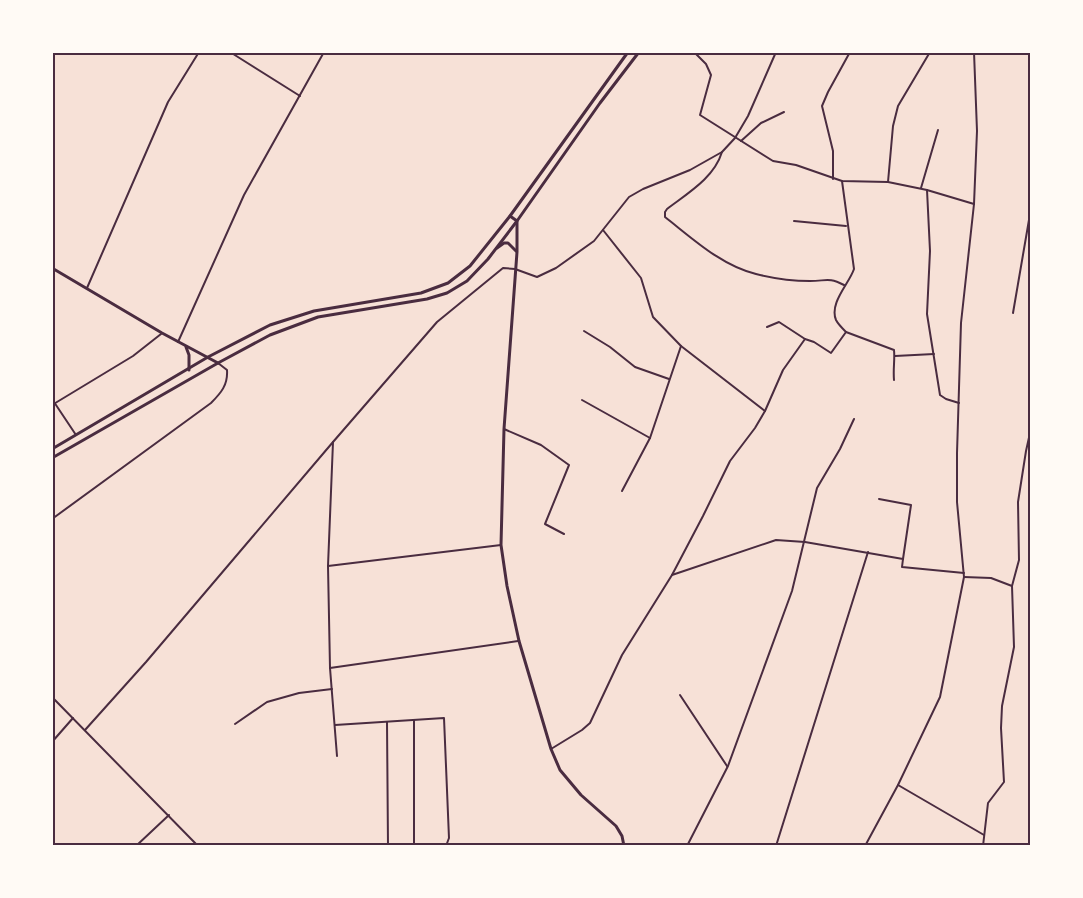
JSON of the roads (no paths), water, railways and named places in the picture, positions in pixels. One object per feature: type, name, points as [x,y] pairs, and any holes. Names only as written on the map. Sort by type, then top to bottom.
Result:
[{"type":"main road","points":[[52,449],[208,357],[270,326],[314,311],[421,293],[448,283],[470,266],[510,216],[628,52]]},
{"type":"main road","points":[[52,458],[218,362],[270,335],[318,317],[409,303],[447,293],[467,281],[476,273],[517,221],[600,103],[639,52]]},
{"type":"main road","points":[[510,216],[517,221]]},
{"type":"main road","points":[[517,221],[517,252],[504,429],[501,545],[507,586],[519,641],[551,749],[560,770],[581,795],[616,826],[622,836],[624,846]]},
{"type":"main road","points":[[496,248],[504,243],[508,243],[517,252]]},
{"type":"main road","points":[[52,268],[162,333],[218,362]]},
{"type":"main road","points":[[186,346],[189,355],[188,370]]},
{"type":"street","points":[[87,288],[168,102],[199,52]]},
{"type":"street","points":[[230,52],[300,96]]},
{"type":"street","points":[[178,342],[244,195],[324,52]]},
{"type":"street","points":[[694,52],[706,64],[711,75],[700,116],[773,161],[796,165],[842,181],[888,182],[921,188],[974,204]]},
{"type":"street","points":[[85,730],[146,662],[437,322],[503,268],[515,269],[536,277],[564,262],[594,241],[629,197],[643,189],[690,170],[722,152],[735,138],[748,116],[776,52]]},
{"type":"street","points":[[833,179],[833,151],[822,106],[850,52]]},
{"type":"street","points":[[888,182],[893,126],[898,106],[930,52]]},
{"type":"street","points":[[865,846],[898,785],[940,697],[964,575],[957,502],[961,323],[974,204],[977,131],[974,52]]},
{"type":"street","points":[[741,141],[761,123],[784,112]]},
{"type":"street","points":[[921,188],[938,130]]},
{"type":"street","points":[[722,152],[719,161],[710,174],[664,212],[665,217],[735,268],[758,275],[810,281],[832,279],[845,286]]},
{"type":"street","points":[[842,181],[854,269],[840,293],[835,310],[836,320],[846,332],[894,350],[894,380]]},
{"type":"street","points":[[927,190],[930,251],[927,314],[940,394],[946,399],[959,403]]},
{"type":"street","points":[[1013,313],[1030,214]]},
{"type":"street","points":[[794,221],[847,226]]},
{"type":"street","points":[[603,230],[642,278],[653,317],[681,346],[766,411]]},
{"type":"street","points":[[767,327],[779,322],[805,340],[814,342],[831,353],[846,332]]},
{"type":"street","points":[[584,331],[610,346],[636,367],[668,379]]},
{"type":"street","points":[[54,404],[133,356],[162,333]]},
{"type":"street","points":[[551,749],[582,730],[590,722],[622,655],[672,575],[730,462],[766,411],[782,370],[805,340]]},
{"type":"street","points":[[622,491],[650,438],[668,379],[681,346]]},
{"type":"street","points":[[895,356],[934,354]]},
{"type":"street","points":[[52,518],[212,403],[221,393],[228,380],[227,370],[218,362]]},
{"type":"street","points":[[52,399],[77,435]]},
{"type":"street","points":[[582,400],[650,438]]},
{"type":"street","points":[[688,846],[728,766],[792,591],[817,488],[854,419]]},
{"type":"street","points":[[504,429],[541,445],[569,465],[545,524],[564,534]]},
{"type":"street","points":[[983,846],[988,803],[1004,782],[1002,714],[1014,647],[1012,586],[1019,560],[1018,502],[1030,433]]},
{"type":"street","points":[[333,442],[328,566],[330,668],[337,756]]},
{"type":"street","points":[[879,499],[911,505],[902,567],[991,578],[1012,586]]},
{"type":"street","points":[[672,575],[776,540],[805,542],[903,559]]},
{"type":"street","points":[[328,566],[501,545]]},
{"type":"street","points":[[776,846],[868,552]]},
{"type":"street","points":[[330,668],[519,641]]},
{"type":"street","points":[[235,724],[267,702],[299,693],[332,690]]},
{"type":"street","points":[[680,695],[728,766]]},
{"type":"street","points":[[52,697],[198,846]]},
{"type":"street","points":[[52,742],[73,718]]},
{"type":"street","points":[[335,725],[444,718],[448,838],[446,846]]},
{"type":"street","points":[[414,720],[414,846]]},
{"type":"street","points":[[387,722],[388,846]]},
{"type":"street","points":[[898,785],[984,835]]},
{"type":"street","points":[[136,846],[169,815]]}]
